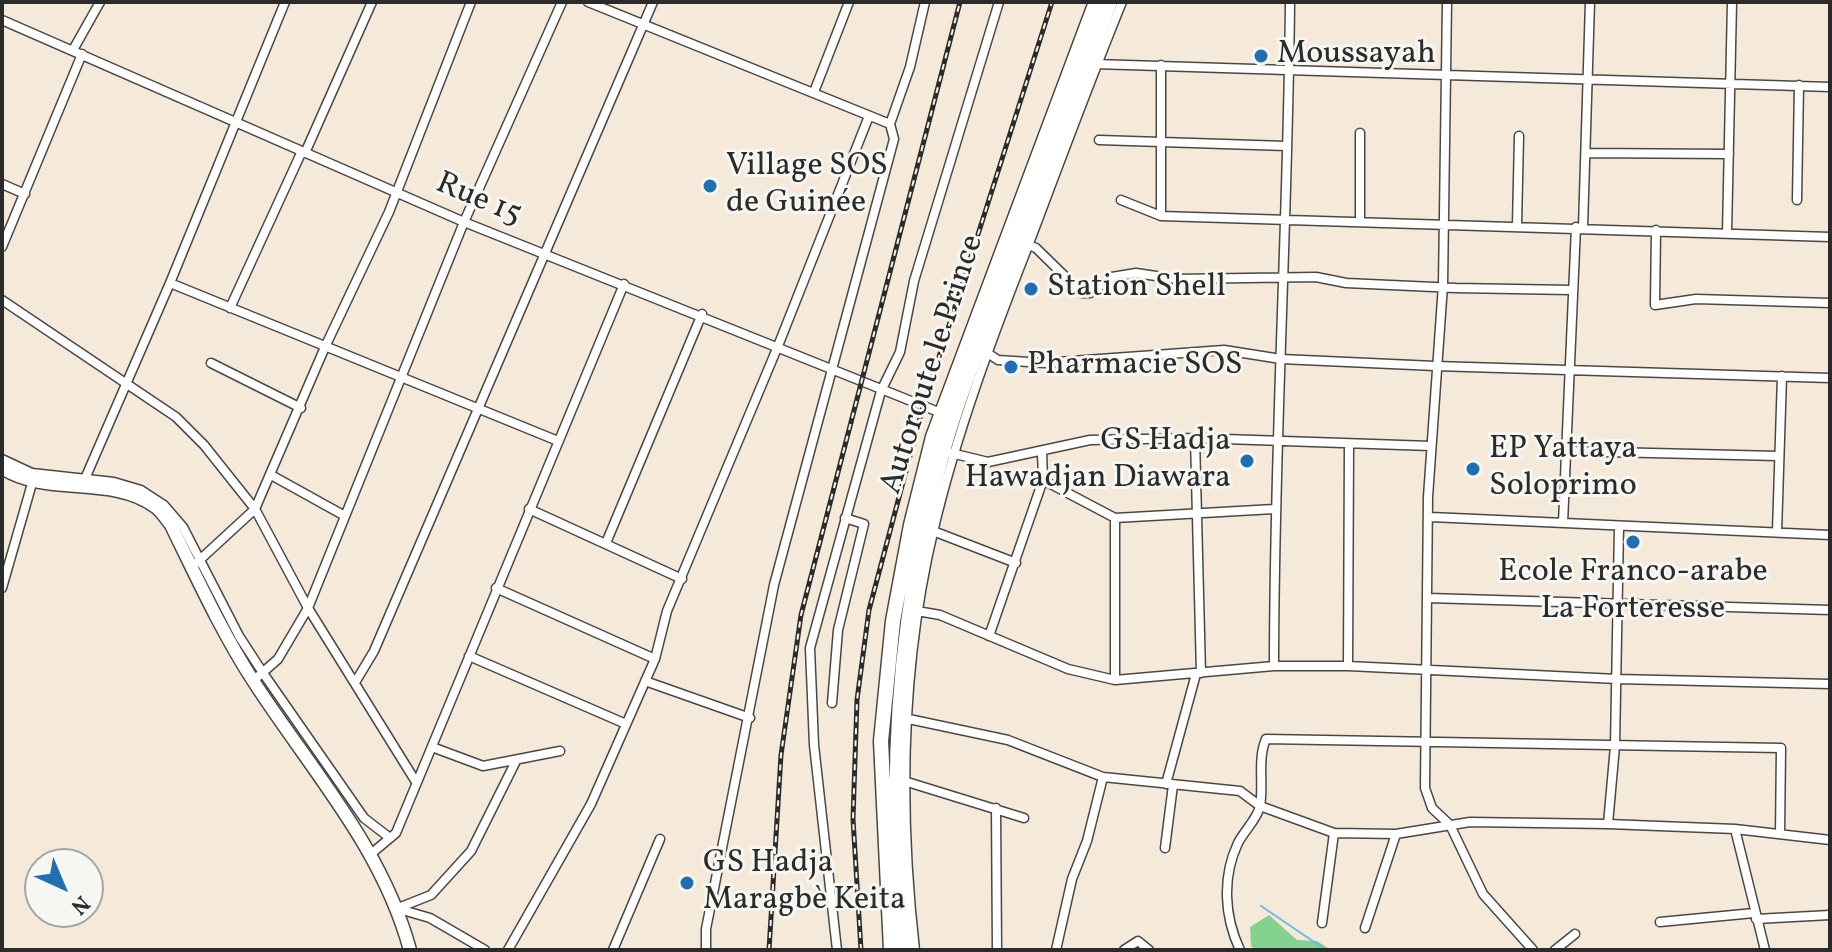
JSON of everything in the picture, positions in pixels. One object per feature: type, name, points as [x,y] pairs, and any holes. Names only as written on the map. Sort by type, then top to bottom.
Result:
[{"type":"main road","name":"Autoroute le Prince","points":[[891,950],[881,741],[893,621],[911,525],[941,413],[1096,2]]},
{"type":"main road","name":"Autoroute le Prince","points":[[905,950],[896,826],[903,718],[924,527],[983,350],[1092,64],[1110,2]]},
{"type":"main road","points":[[2,468],[33,480],[82,483],[133,496],[155,506],[171,525],[258,677],[372,853],[398,908],[410,950]]},
{"type":"street","points":[[2,247],[100,2]]},
{"type":"street","points":[[2,459],[32,473],[82,483],[170,283],[285,2]]},
{"type":"street","points":[[230,308],[372,2]]},
{"type":"street","points":[[195,564],[255,509],[325,347],[376,241],[471,2]]},
{"type":"street","points":[[390,838],[364,818],[258,677],[278,659],[308,608],[464,222],[562,2]]},
{"type":"street","points":[[588,2],[890,124]]},
{"type":"street","points":[[356,681],[374,651],[480,410],[653,2]]},
{"type":"street","points":[[814,92],[849,2]]},
{"type":"street","points":[[706,950],[706,929],[774,585],[894,139],[890,124],[910,67],[925,2]]},
{"type":"street","points":[[837,950],[814,745],[810,648],[881,391],[900,352],[914,281],[999,2]]},
{"type":"street","points":[[1122,2],[1092,64],[1830,87]]},
{"type":"street","points":[[1274,666],[1274,509],[1285,277],[1290,2]]},
{"type":"street","points":[[1447,2],[1443,76],[1445,223],[1431,446],[1423,742],[1425,788],[1432,808],[1450,825],[1483,894],[1533,950]]},
{"type":"street","points":[[1563,523],[1571,290],[1586,153],[1590,2]]},
{"type":"street","points":[[1727,233],[1732,2]]},
{"type":"street","name":"Rue 15","points":[[2,20],[464,222],[702,314],[881,391],[941,413]]},
{"type":"street","points":[[1161,65],[1161,216]]},
{"type":"street","points":[[1797,200],[1799,85]]},
{"type":"street","points":[[508,950],[591,804],[655,659],[667,611],[778,346],[869,116]]},
{"type":"street","points":[[1360,133],[1360,220]]},
{"type":"street","points":[[1517,225],[1519,136]]},
{"type":"street","points":[[1099,140],[1286,146]]},
{"type":"street","points":[[1586,153],[1729,154]]},
{"type":"street","points":[[2,184],[25,194]]},
{"type":"street","points":[[1121,200],[1161,216],[1830,237]]},
{"type":"street","points":[[1656,230],[1655,305],[1696,299],[1830,303]]},
{"type":"street","points":[[1023,243],[1036,248],[1082,293],[1090,293],[1112,277],[1136,273],[1176,279],[1285,277],[1571,290]]},
{"type":"street","points":[[170,283],[558,441]]},
{"type":"street","points":[[372,853],[396,833],[624,284]]},
{"type":"street","points":[[2,300],[125,380],[176,417],[204,445],[255,509],[308,608],[416,782]]},
{"type":"street","points":[[606,543],[702,314]]},
{"type":"street","points":[[983,350],[998,360],[1044,363],[1224,350],[1281,359],[1830,378]]},
{"type":"street","points":[[211,363],[301,408]]},
{"type":"street","points":[[1777,532],[1782,376]]},
{"type":"street","points":[[1431,446],[1195,438],[1090,440],[988,462],[948,451],[914,610],[940,615],[1077,672],[1115,680],[1274,666],[1348,666],[1617,679],[1830,684]]},
{"type":"street","points":[[1165,848],[1169,784],[1198,674],[1195,438]]},
{"type":"street","points":[[1348,666],[1349,445]]},
{"type":"street","points":[[1567,451],[1778,456]]},
{"type":"street","points":[[989,636],[1043,480],[1042,452]]},
{"type":"street","points":[[271,475],[345,516]]},
{"type":"street","points":[[2,588],[33,480]]},
{"type":"street","points":[[1043,480],[1115,518],[1274,509]]},
{"type":"street","points":[[529,509],[682,579]]},
{"type":"street","points":[[1431,517],[1830,535]]},
{"type":"street","points":[[832,703],[838,630],[864,524],[845,518]]},
{"type":"street","points":[[1115,518],[1115,680]]},
{"type":"street","points":[[1608,824],[1615,746],[1619,526]]},
{"type":"street","points":[[933,531],[1016,563]]},
{"type":"street","points":[[496,588],[655,659]]},
{"type":"street","points":[[1428,598],[1830,610]]},
{"type":"street","points":[[469,656],[626,724]]},
{"type":"street","points":[[645,681],[750,718]]},
{"type":"street","points":[[915,950],[906,874],[903,718],[1008,740],[1103,777],[1240,791],[1260,806],[1334,833],[1396,834],[1470,822],[1735,829],[1830,840]]},
{"type":"street","points":[[1240,950],[1231,931],[1226,882],[1237,845],[1260,806],[1258,792],[1266,739],[1781,748],[1780,834]]},
{"type":"street","points":[[432,747],[483,766],[560,751]]},
{"type":"street","points":[[398,908],[431,895],[471,851],[516,761]]},
{"type":"street","points":[[1056,950],[1072,879],[1087,841],[1103,777]]},
{"type":"street","points":[[904,781],[1024,818]]},
{"type":"street","points":[[996,808],[997,950]]},
{"type":"street","points":[[1735,829],[1765,950]]},
{"type":"street","points":[[1322,923],[1334,833]]},
{"type":"street","points":[[1365,928],[1396,834]]},
{"type":"street","points":[[613,950],[660,839]]},
{"type":"street","points":[[398,908],[430,918],[485,950]]},
{"type":"street","points":[[1660,922],[1830,915]]},
{"type":"street","points":[[1555,950],[1575,934]]},
{"type":"street","points":[[1124,950],[1138,941],[1149,950]]},
{"type":"green space","points":[[1269,915],[1297,940],[1317,941],[1331,950],[1257,950],[1251,946],[1250,927]]},
{"type":"waterway","points":[[1261,906],[1326,950]]},
{"type":"railway","points":[[769,950],[781,755],[801,615],[960,2]]},
{"type":"railway","points":[[861,950],[853,819],[857,700],[869,610],[923,407],[1052,2]]},
{"type":"place","name":"Moussayah","points":[[1261,56]]},
{"type":"place","name":"Village SOS de Guinée","points":[[710,186]]},
{"type":"place","name":"Station Shell","points":[[1031,289]]},
{"type":"place","name":"Pharmacie SOS","points":[[1011,367]]},
{"type":"place","name":"GS Hadja Hawadjan Diawara","points":[[1247,461]]},
{"type":"place","name":"EP Yattaya Soloprimo","points":[[1473,469]]},
{"type":"place","name":"Ecole Franco-arabe La Forteresse","points":[[1633,542]]},
{"type":"place","name":"GS Hadja Maragbè Keita","points":[[687,883]]}]
